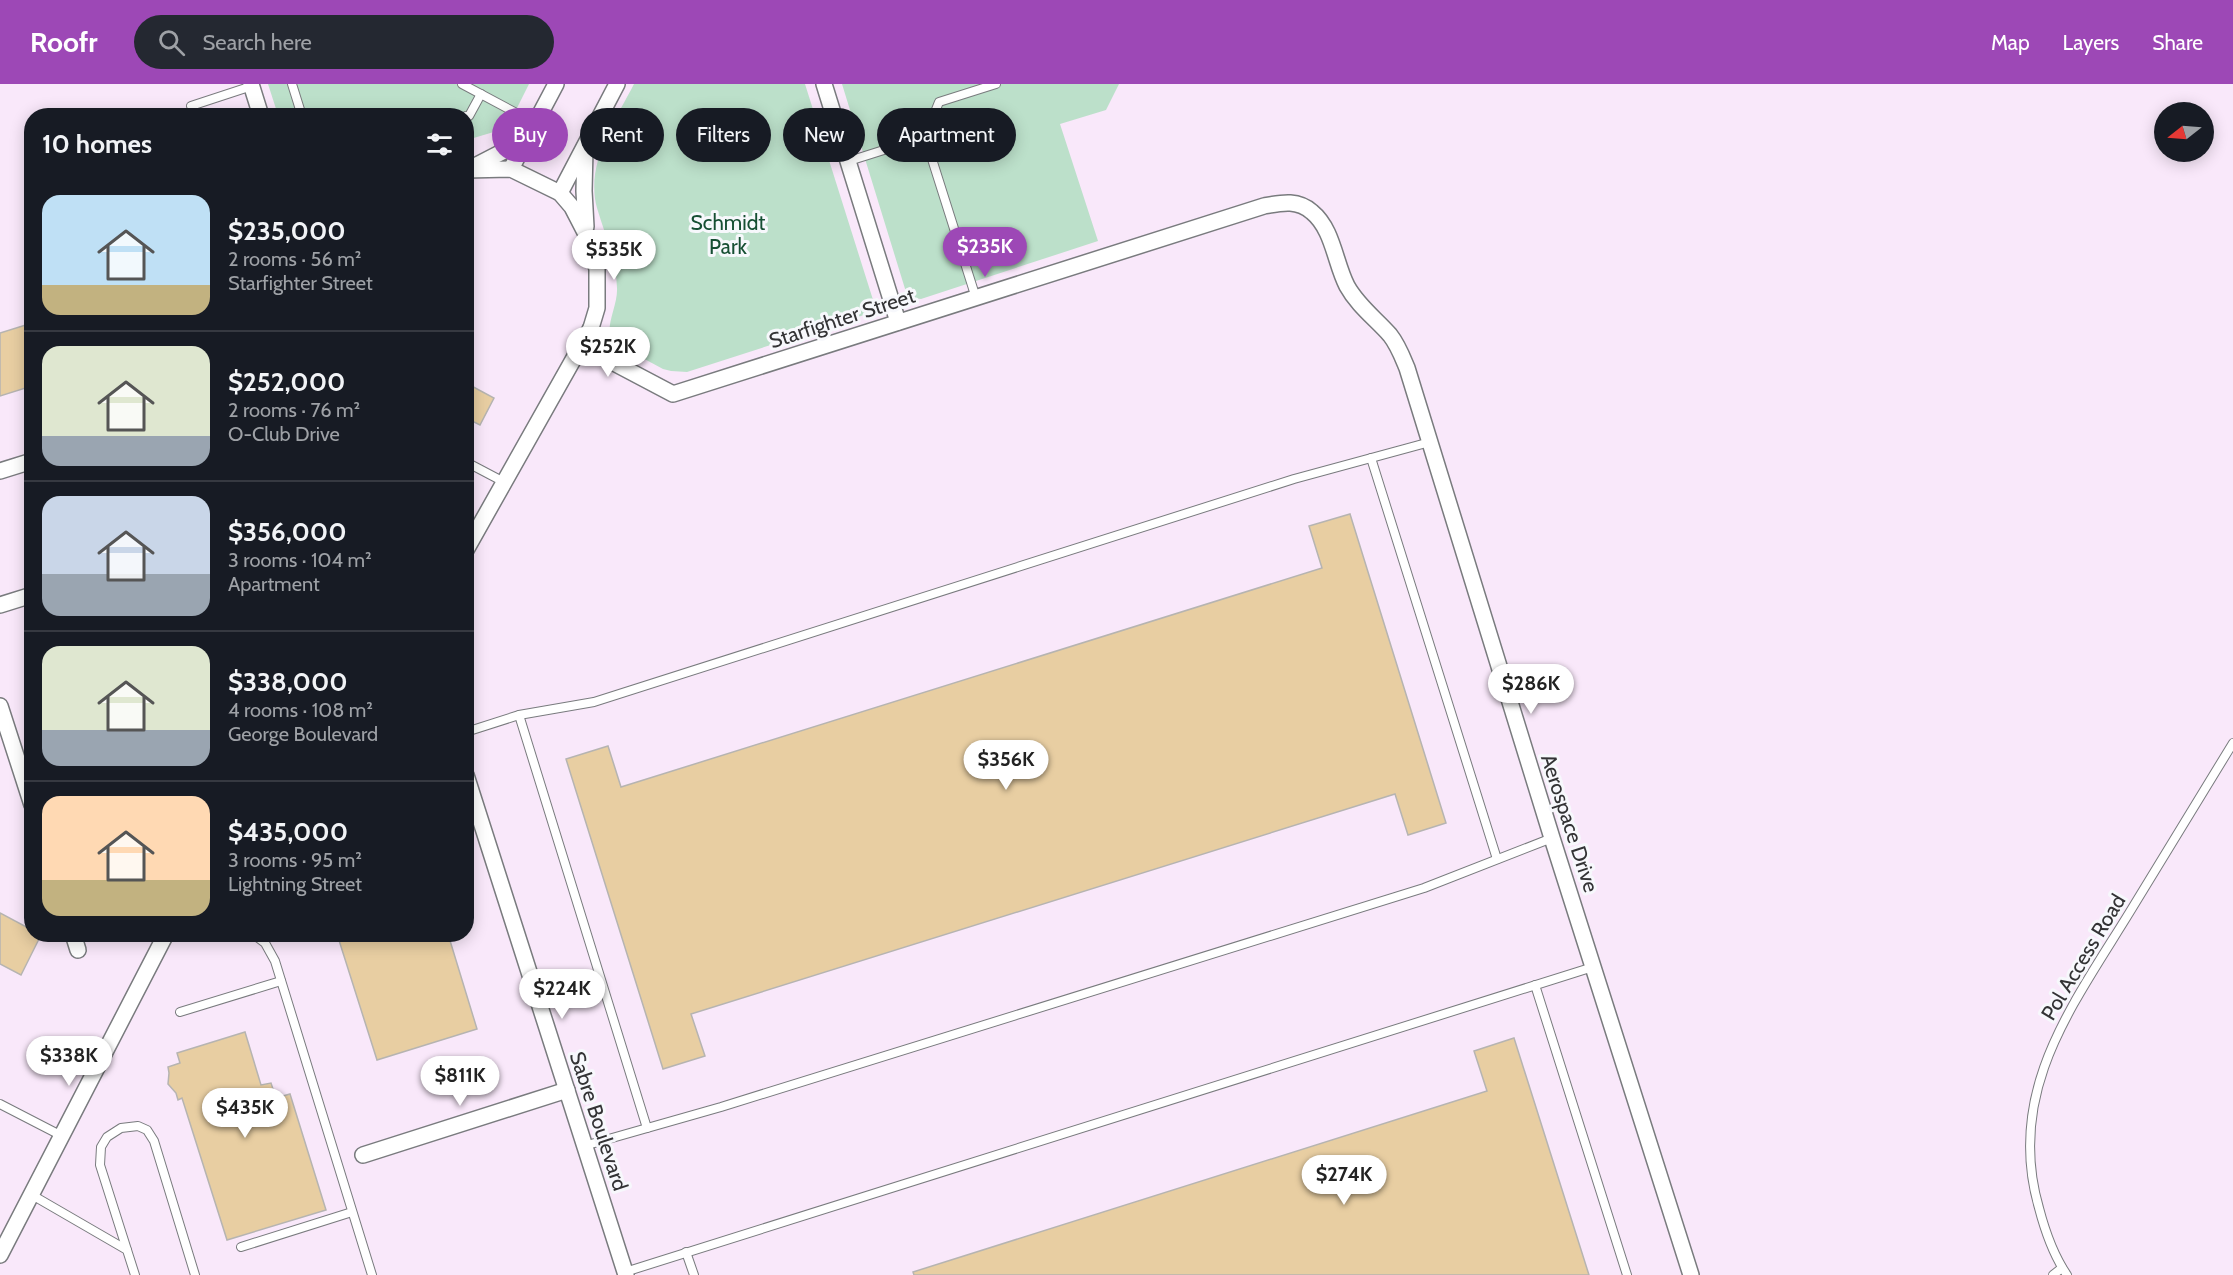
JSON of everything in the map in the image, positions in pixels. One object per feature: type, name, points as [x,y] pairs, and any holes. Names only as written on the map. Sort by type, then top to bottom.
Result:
[{"type":"street","points":[[544,108],[556,84]]},
{"type":"street","points":[[604,108],[617,84]]},
{"type":"street","points":[[824,84],[832,108]]},
{"type":"street","points":[[251,85],[258,108]]},
{"type":"street","points":[[560,193],[580,154]]},
{"type":"street","points":[[474,167],[492,157]]},
{"type":"street","points":[[511,169],[515,162]]},
{"type":"street","points":[[585,162],[584,207],[587,236]]},
{"type":"street","points":[[849,162],[898,322]]},
{"type":"street","points":[[474,170],[511,169],[560,193],[572,207],[587,236],[597,269],[598,288],[597,308],[591,328],[474,536]]},
{"type":"street","name":"Starfighter Street","points":[[591,328],[592,344],[601,356],[673,394],[1264,206],[1287,202],[1299,204]]},
{"type":"street","name":"Aerospace Drive","points":[[1299,204],[1319,218],[1327,232],[1348,288],[1390,335],[1399,348],[1407,368],[1552,838],[1691,1275]]},
{"type":"street","points":[[0,471],[24,464]]},
{"type":"street","points":[[0,605],[24,598]]},
{"type":"street","points":[[0,706],[24,780]]},
{"type":"street","name":"Sabre Boulevard","points":[[474,799],[625,1273]]},
{"type":"street","points":[[76,942],[78,950]]},
{"type":"street","points":[[0,1255],[162,942]]},
{"type":"street","points":[[363,1155],[567,1090]]},
{"type":"lane","points":[[292,84],[300,108]]},
{"type":"lane","points":[[462,84],[508,108]]},
{"type":"lane","points":[[937,108],[939,102],[996,84]]},
{"type":"lane","points":[[191,106],[251,85]]},
{"type":"lane","points":[[473,108],[481,94]]},
{"type":"lane","points":[[933,162],[975,298]]},
{"type":"lane","points":[[474,729],[519,715],[594,702],[1294,479],[1430,442]]},
{"type":"lane","points":[[1371,458],[1497,859]]},
{"type":"lane","points":[[474,466],[504,482]]},
{"type":"lane","points":[[519,715],[646,1128]]},
{"type":"lane","name":"Pol Access Road","points":[[2067,1275],[2043,1224],[2033,1187],[2028,1142],[2035,1092],[2061,1024],[2233,743]]},
{"type":"lane","points":[[584,1146],[743,1100],[1424,888],[1552,838]]},
{"type":"lane","points":[[264,942],[275,961],[372,1275]]},
{"type":"lane","points":[[625,1273],[1594,967]]},
{"type":"lane","points":[[180,1012],[281,981]]},
{"type":"lane","points":[[1535,985],[1626,1275]]},
{"type":"lane","points":[[0,1104],[62,1136]]},
{"type":"lane","points":[[135,1275],[99,1164],[101,1147],[107,1137],[121,1128],[138,1126],[147,1130],[154,1142],[195,1275]]},
{"type":"lane","points":[[32,1195],[127,1250]]},
{"type":"lane","points":[[241,1247],[352,1212]]},
{"type":"lane","points":[[686,1252],[694,1275]]},
{"type":"lane","points":[[2053,1275],[2062,1268]]},
{"type":"shaded area","points":[[0,84],[2233,84],[2233,1275],[0,1275]]},
{"type":"green space","points":[[268,84],[529,84],[517,108],[492,108],[492,132],[474,138],[474,108],[276,108]]},
{"type":"green space","name":"Schmidt Park","points":[[634,84],[805,84],[813,108],[783,108],[783,162],[830,162],[874,303],[872,309],[864,315],[687,372],[663,369],[611,341],[610,328],[617,295],[616,277],[594,192],[597,162],[664,162],[664,108],[621,108]]},
{"type":"green space","points":[[842,84],[1119,84],[1106,110],[1060,124],[1098,241],[921,299],[913,298],[906,292],[865,159],[865,108],[849,108]]},
{"type":"building","points":[[24,326],[24,388],[0,396],[0,333]]},
{"type":"building","points":[[474,387],[494,398],[480,425],[474,422]]},
{"type":"building","points":[[1350,514],[1446,823],[1408,835],[1395,794],[691,1014],[705,1056],[663,1069],[566,759],[608,746],[621,787],[1322,568],[1309,526]]},
{"type":"building","points":[[0,913],[24,926],[24,942],[38,942],[21,975],[0,964]]},
{"type":"building","points":[[340,942],[450,942],[477,1029],[377,1060]]},
{"type":"building","points":[[245,1032],[261,1085],[271,1083],[276,1098],[290,1094],[326,1210],[227,1240],[182,1098],[178,1100],[176,1093],[168,1084],[168,1067],[180,1063],[177,1053]]},
{"type":"building","points":[[1514,1038],[1589,1275],[914,1275],[913,1272],[1487,1091],[1474,1051]]}]
